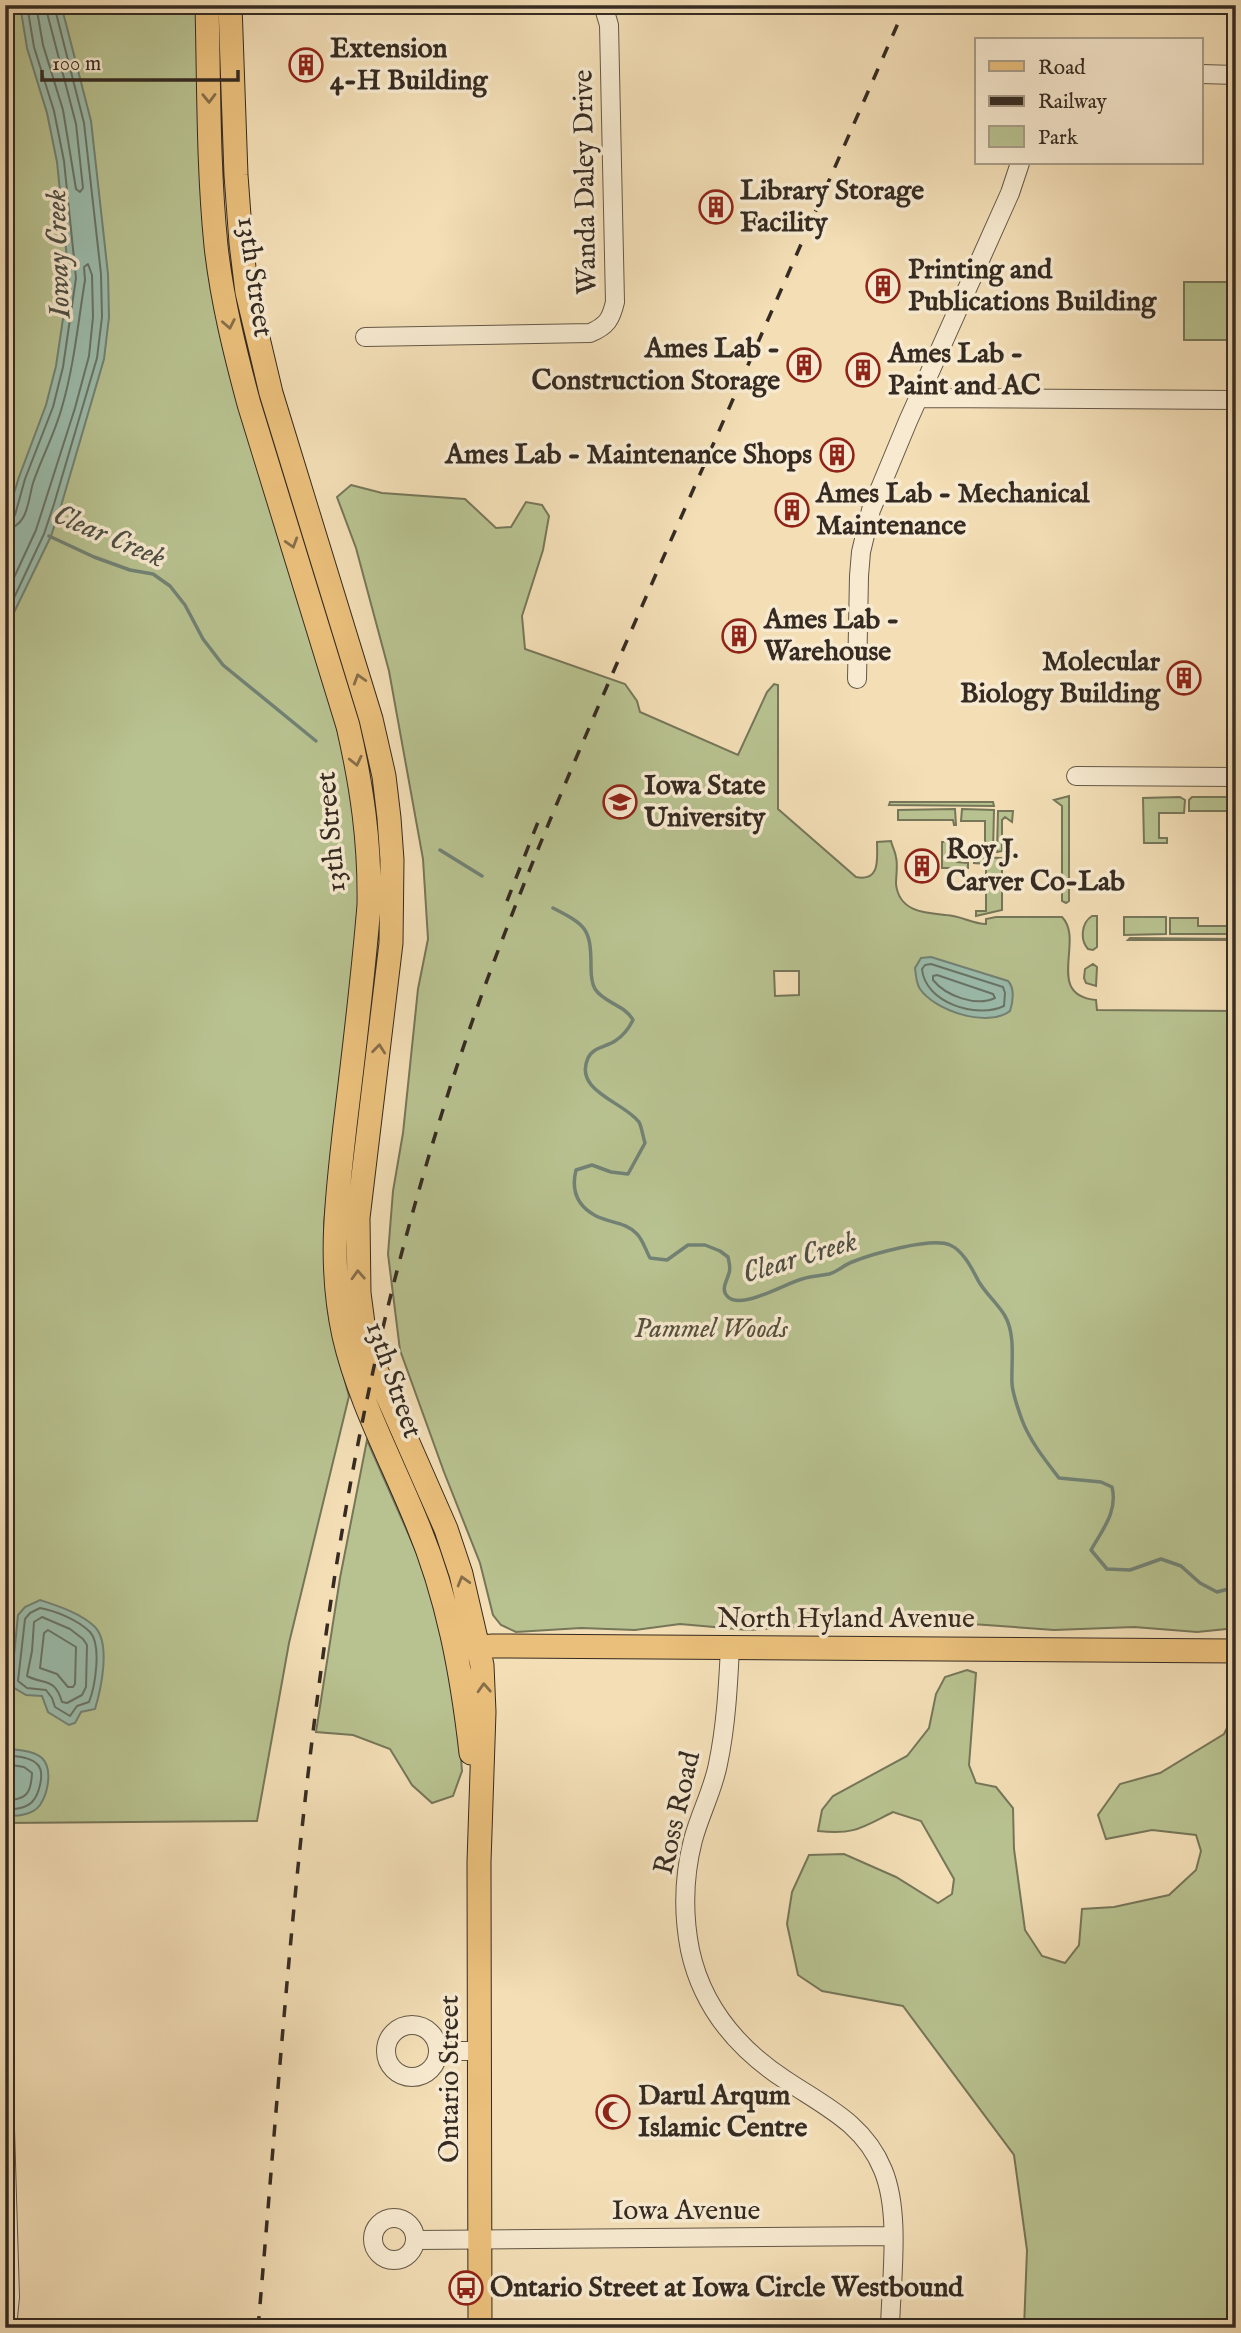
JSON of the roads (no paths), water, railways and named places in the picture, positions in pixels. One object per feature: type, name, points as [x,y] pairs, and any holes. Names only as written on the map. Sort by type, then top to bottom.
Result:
[{"type":"main road","name":"13th Street","points":[[207,5],[216,247],[234,351],[344,712],[360,780],[366,821],[369,905],[334,1227],[337,1294],[353,1369],[468,1649]]},
{"type":"main road","name":"13th Street","points":[[230,5],[236,175],[247,292],[271,393],[371,719],[384,776],[389,818],[392,860],[391,943],[358,1218],[360,1306],[373,1363],[446,1529],[461,1574],[468,1649]]},
{"type":"main road","name":"North Hyland Avenue","points":[[468,1649],[1236,1651]]},
{"type":"main road","name":"Ontario Street","points":[[468,1649],[483,1672],[484,1712],[480,1830],[480,2328]]},
{"type":"street","name":"Wanda Daley Drive","points":[[365,337],[590,333],[603,327],[612,317],[615,302],[609,25],[603,5]]},
{"type":"street","points":[[609,25],[612,5]]},
{"type":"street","points":[[1202,74],[1236,75]]},
{"type":"street","points":[[857,679],[859,576],[865,529],[873,503],[1010,193],[1020,164]]},
{"type":"street","points":[[919,398],[1236,400]]},
{"type":"street","points":[[1076,776],[1236,777]]},
{"type":"street","name":"Ross Road","points":[[730,1648],[718,1765],[688,1862],[685,1905],[690,1950],[711,2006],[729,2032],[750,2055],[856,2127],[883,2170],[890,2192],[893,2236],[890,2328]]},
{"type":"street","points":[[438,2052],[479,2052]]},
{"type":"street","points":[[5,2129],[10,2297],[7,2328]]},
{"type":"street","name":"Iowa Avenue","points":[[415,2240],[893,2236]]},
{"type":"water","name":"Ioway Creek","points":[[20,5],[61,5],[91,121],[108,274],[109,317],[104,359],[61,506],[51,536],[5,631],[5,522],[46,405],[56,366],[69,278],[57,162],[47,113],[27,48]]},
{"type":"water","points":[[931,957],[1008,981],[1013,991],[1010,1011],[989,1018],[976,1017],[962,1015],[937,1004],[920,989],[916,976],[915,968],[921,958]]},
{"type":"water","points":[[40,1600],[69,1610],[89,1622],[95,1627],[103,1644],[103,1667],[95,1709],[81,1712],[75,1723],[69,1725],[48,1712],[42,1696],[26,1695],[11,1686],[18,1615],[25,1607]]},
{"type":"water","points":[[5,1748],[34,1753],[42,1758],[47,1768],[48,1781],[43,1800],[29,1813],[5,1815]]},
{"type":"waterway","name":"Clear Creek","points":[[49,536],[94,557],[130,570],[153,574],[170,586],[185,605],[203,639],[223,665],[316,741]]},
{"type":"waterway","name":"Clear Creek","points":[[440,850],[482,876]]},
{"type":"waterway","name":"Clear Creek","points":[[553,908],[573,919],[584,929],[590,944],[595,989],[633,1020],[618,1039],[590,1054],[585,1069],[588,1079],[602,1095],[639,1122],[645,1143],[628,1174],[611,1172],[592,1165],[576,1170],[575,1191],[589,1212],[633,1230],[641,1239],[650,1258],[667,1260],[688,1245],[705,1245],[720,1251],[728,1257],[730,1265],[724,1291],[728,1297],[735,1300],[753,1298],[802,1279],[832,1273],[849,1263],[887,1251],[929,1243],[950,1245],[968,1262],[1008,1324],[1012,1340],[1013,1393],[1025,1428],[1038,1450],[1059,1478],[1101,1482],[1112,1487],[1111,1512],[1091,1550],[1107,1569],[1130,1570],[1161,1559],[1181,1566],[1200,1583],[1217,1592],[1232,1588],[1236,1583]]},
{"type":"railway","points":[[258,2328],[292,1926],[323,1659],[343,1526],[368,1394],[399,1263],[470,1027],[545,832],[906,5]]},
{"type":"railway","points":[[507,901],[538,822]]},
{"type":"place","name":"Extension 4-H Building","points":[[306,65]]},
{"type":"place","name":"Library Storage Facility","points":[[716,207]]},
{"type":"place","name":"Printing and Publications Building","points":[[883,286]]},
{"type":"place","name":"Ames Lab - Construction Storage","points":[[804,365]]},
{"type":"place","name":"Ames Lab - Paint and AC","points":[[863,370]]},
{"type":"place","name":"Ames Lab - Maintenance Shops","points":[[837,455]]},
{"type":"place","name":"Ames Lab - Mechanical Maintenance","points":[[792,510]]},
{"type":"place","name":"Ames Lab - Warehouse","points":[[739,636]]},
{"type":"place","name":"Molecular Biology Building","points":[[1184,678]]},
{"type":"place","name":"Iowa State University","points":[[620,802]]},
{"type":"place","name":"Roy J. Carver Co-Lab","points":[[922,866]]},
{"type":"place","name":"Darul Arqum Islamic Centre","points":[[613,2112]]},
{"type":"place","name":"Ontario Street at Iowa Circle Westbound","points":[[466,2288]]},
{"type":"park label","name":"Pammel Woods","points":[[711,1329]]}]
